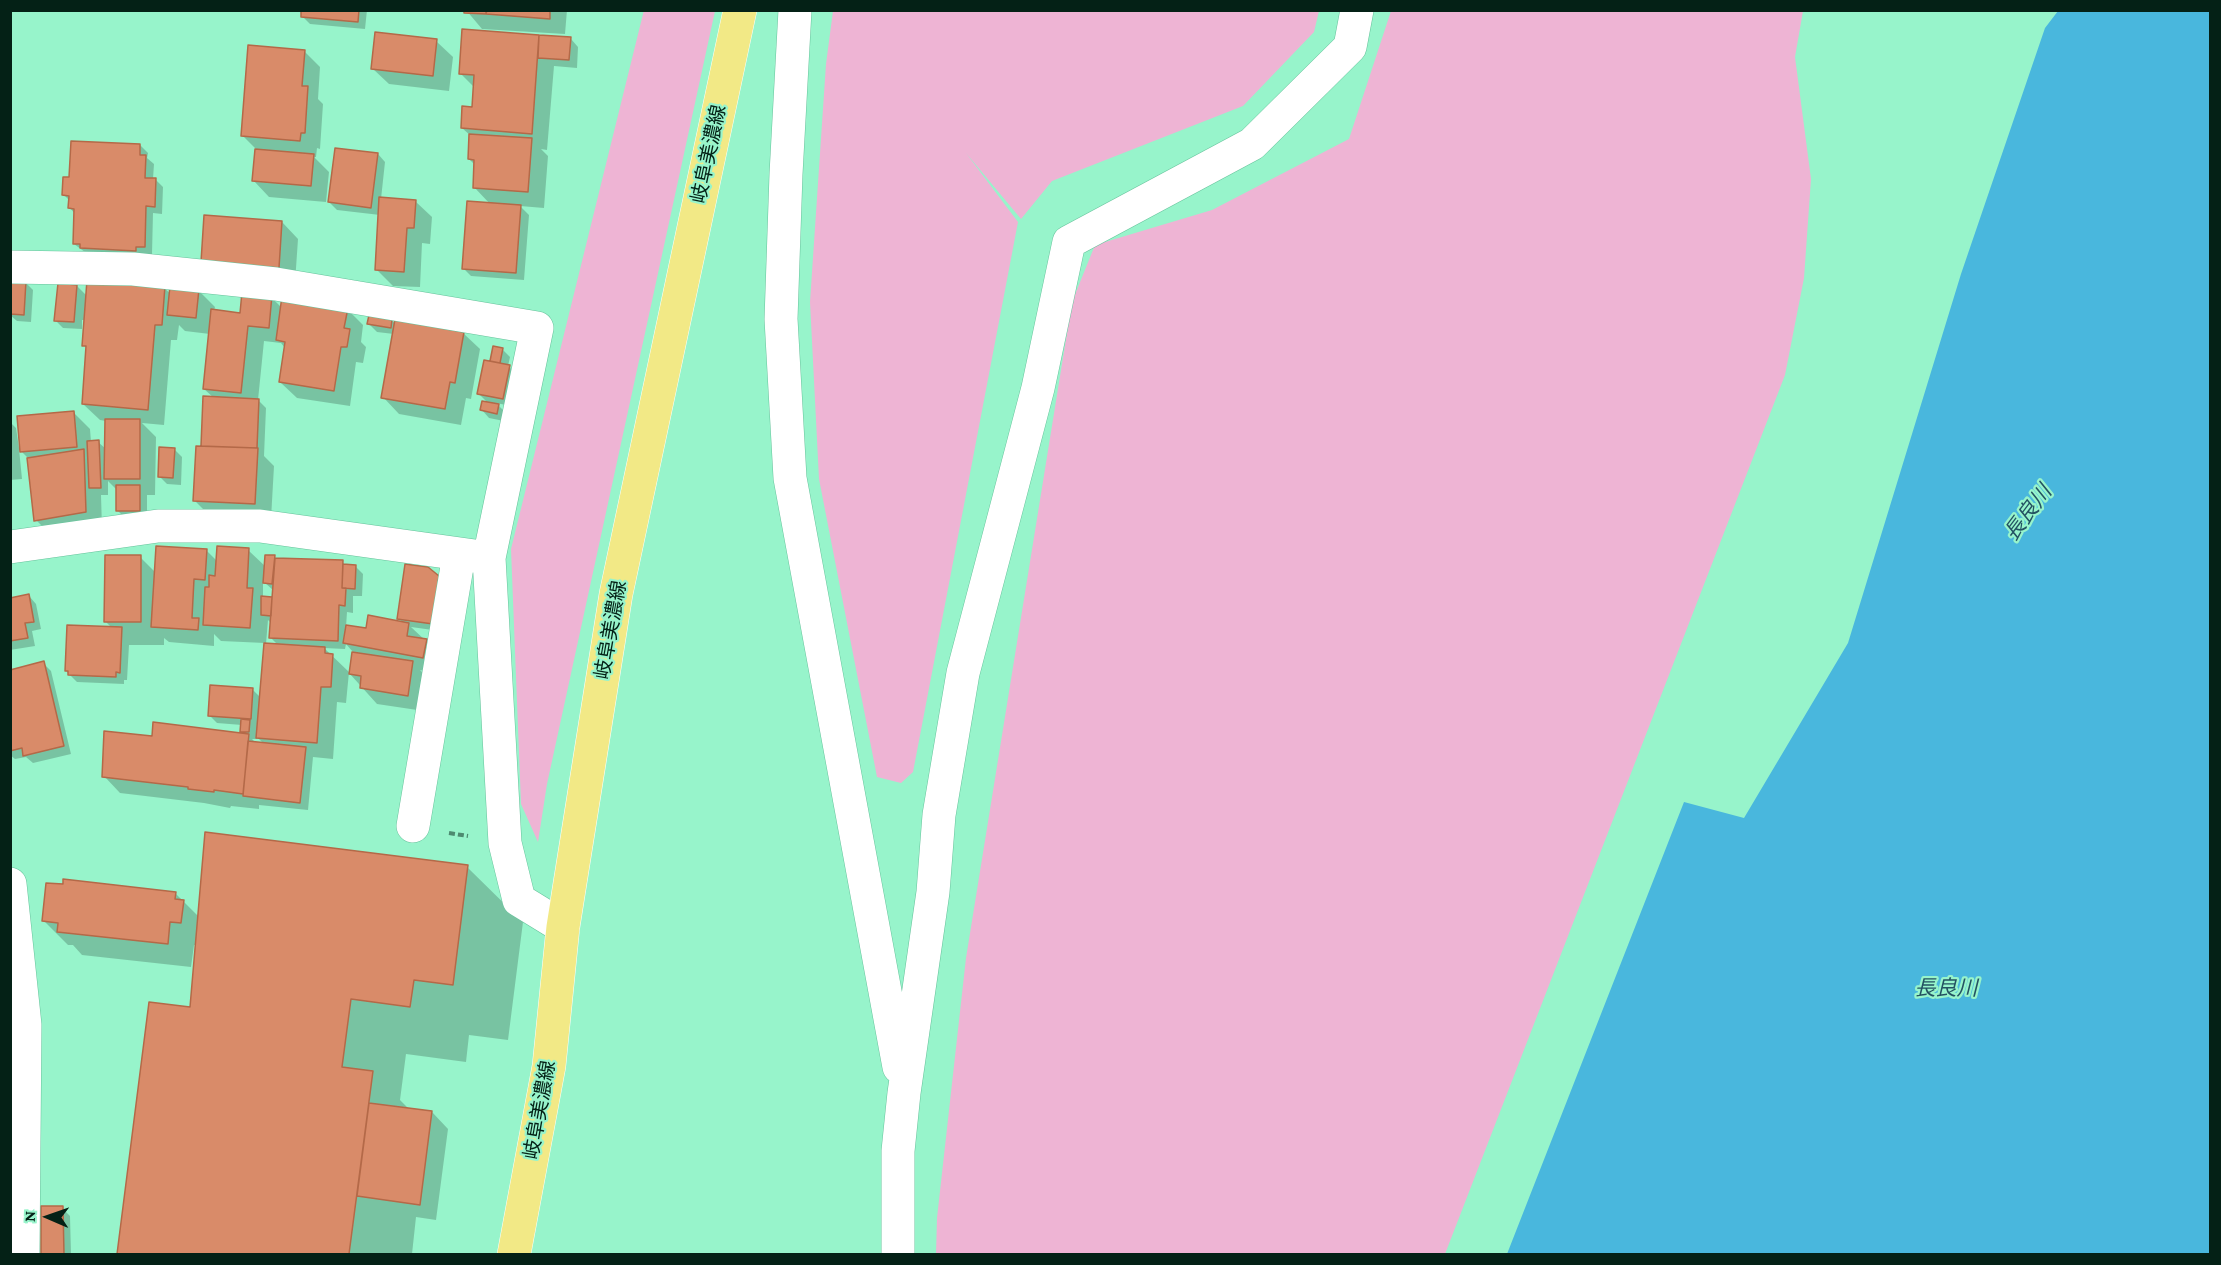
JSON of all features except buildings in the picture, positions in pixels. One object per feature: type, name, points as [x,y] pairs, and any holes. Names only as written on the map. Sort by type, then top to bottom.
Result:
[{"type":"main road","name":"岐阜美濃線","points":[[514,1254],[549,1066],[563,927],[616,594],[740,10]]},
{"type":"street","points":[[795,10],[781,319],[790,478],[904,1093]]},
{"type":"street","points":[[898,1254],[898,1151],[904,1093],[933,892],[939,815],[963,673],[1038,388],[1069,242],[1252,144],[1350,47],[1358,10]]},
{"type":"street","points":[[10,267],[133,269],[276,284],[537,328],[474,556],[413,826]]},
{"type":"street","points":[[10,547],[158,526],[260,526],[474,556]]},
{"type":"street","points":[[474,556],[505,843],[519,900],[563,927]]},
{"type":"street","points":[[10,884],[24,1025],[23,1254]]},
{"type":"path","points":[[413,826],[505,843]]},
{"type":"shaded area","points":[[644,10],[715,11],[547,784],[538,842],[521,804],[511,549]]},
{"type":"shaded area","points":[[833,11],[1319,11],[1314,32],[1243,106],[1052,181],[1021,219],[966,153],[1018,222],[913,772],[901,783],[877,777],[819,479],[810,302],[826,64]]},
{"type":"shaded area","points":[[1391,11],[1803,11],[1795,57],[1811,179],[1804,278],[1785,375],[1445,1254],[936,1254],[937,1218],[966,958],[1072,302],[1095,245],[1212,210],[1349,139]]},
{"type":"water","name":"長良川","points":[[2058,11],[2210,11],[2210,1254],[1507,1254],[1684,802],[1744,818],[1848,643],[1961,274],[2045,28]]}]
